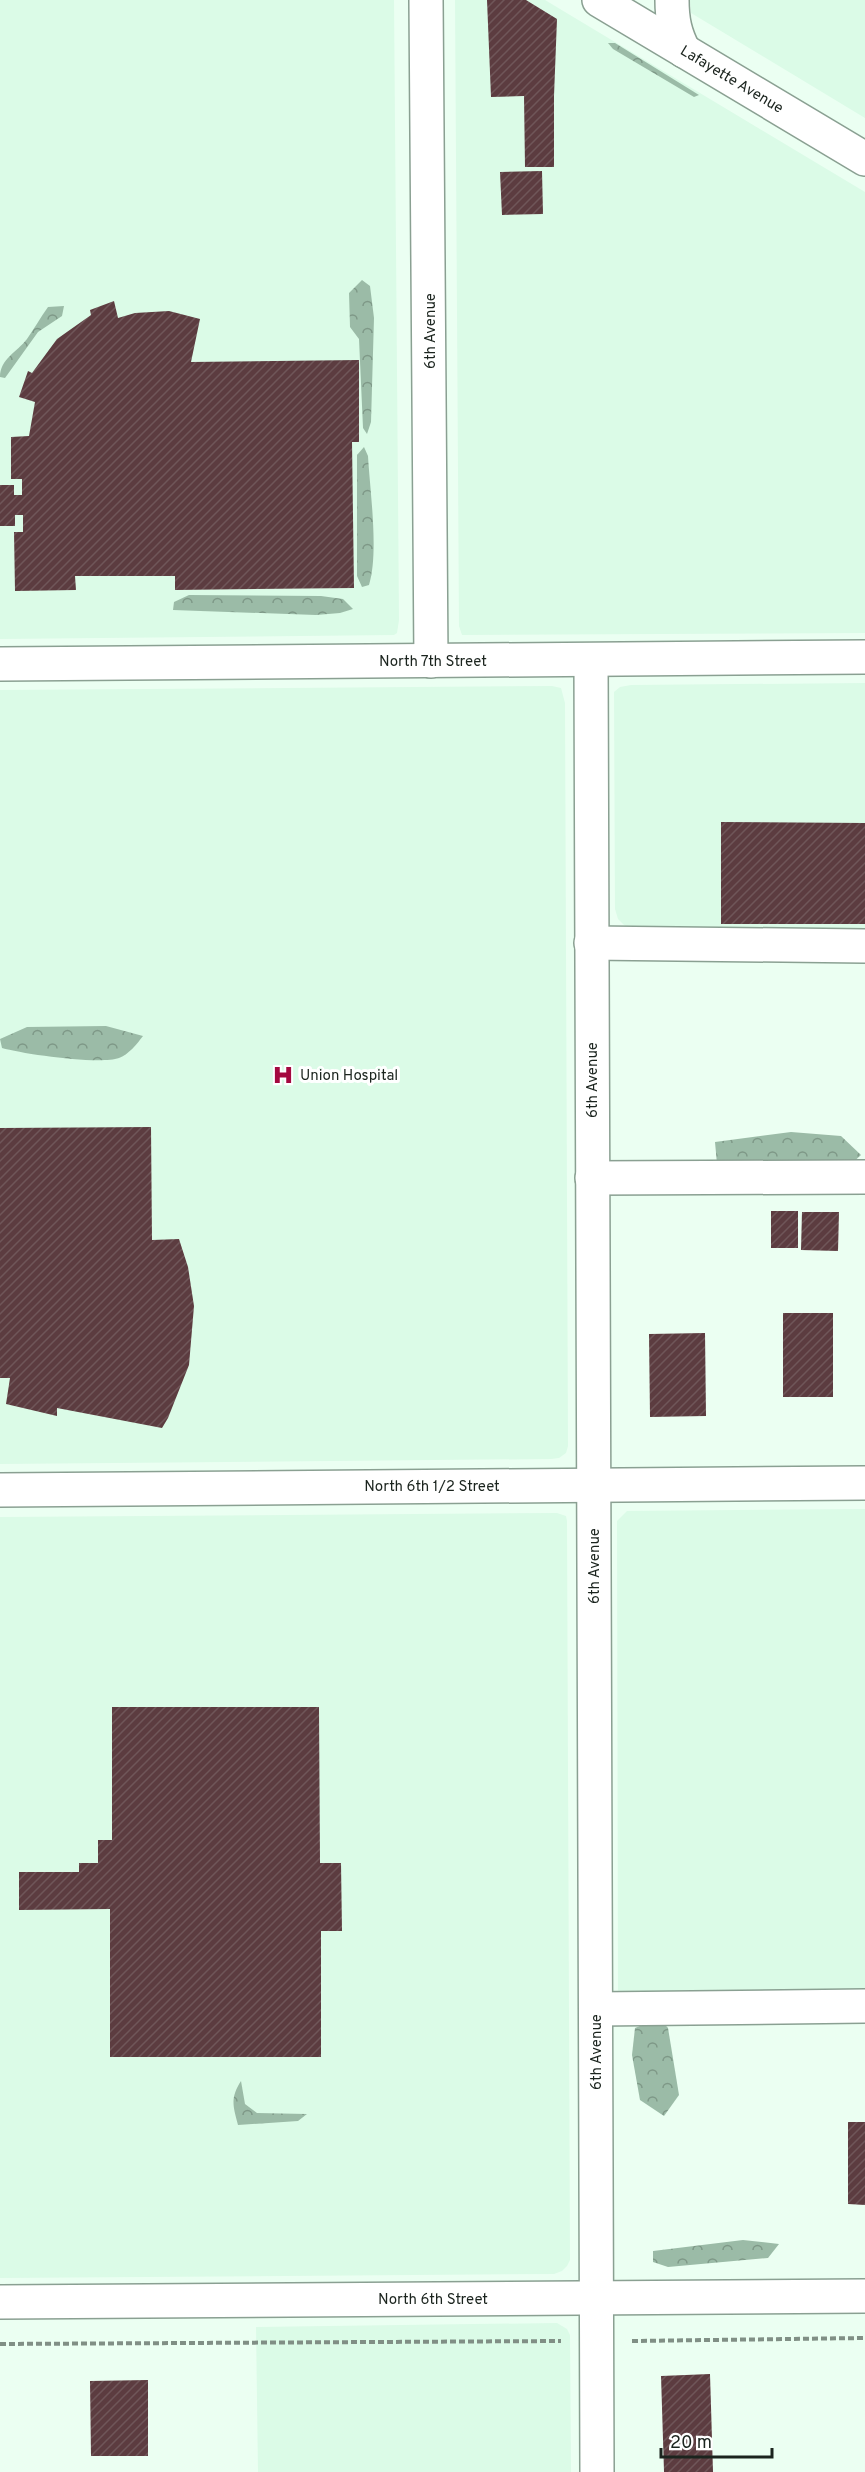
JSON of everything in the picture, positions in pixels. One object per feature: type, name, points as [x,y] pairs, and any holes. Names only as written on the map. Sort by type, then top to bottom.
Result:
[{"type":"street","name":"6th Avenue","points":[[426,0],[431,661]]},
{"type":"street","name":"Lafayette Avenue","points":[[599,0],[865,159]]},
{"type":"street","points":[[672,0],[672,19],[676,36],[684,51]]},
{"type":"street","name":"North 7th Street","points":[[0,664],[865,657]]},
{"type":"street","name":"6th Avenue","points":[[591,660],[597,2472]]},
{"type":"street","points":[[591,943],[865,946]]},
{"type":"street","points":[[592,1178],[865,1177]]},
{"type":"street","name":"North 6th 1/2 Street","points":[[0,1490],[865,1483]]},
{"type":"street","points":[[596,2008],[865,2006]]},
{"type":"street","name":"North 6th Street","points":[[0,2302],[865,2296]]},
{"type":"path","points":[[0,2344],[865,2338]]},
{"type":"shaded area","points":[[0,0],[394,0],[399,620],[397,633],[394,635],[0,639]]},
{"type":"shaded area","points":[[455,0],[545,0],[865,192],[865,633],[462,635],[459,626]]},
{"type":"shaded area","points":[[690,0],[865,0],[865,118],[691,13]]},
{"type":"shaded area","points":[[865,683],[865,937],[630,928],[618,919],[615,909],[614,692],[620,687],[631,685]]},
{"type":"shaded area","name":"Union Hospital","points":[[552,686],[561,688],[565,703],[568,1446],[566,1453],[559,1458],[551,1459],[0,1464],[0,690]]},
{"type":"shaded area","points":[[865,1509],[865,1997],[620,1995],[618,1990],[617,1521],[627,1511]]},
{"type":"shaded area","points":[[557,1513],[566,1516],[567,1521],[570,2260],[567,2266],[554,2274],[0,2278],[0,1517]]},
{"type":"shaded area","points":[[557,2323],[567,2329],[570,2335],[571,2472],[258,2472],[256,2327]]},
{"type":"green space","points":[[608,43],[615,43],[699,95],[694,97],[613,49]]},
{"type":"green space","points":[[362,280],[370,286],[374,318],[371,422],[367,434],[363,428],[359,339],[350,327],[349,293]]},
{"type":"green space","points":[[64,306],[62,316],[38,332],[5,378],[0,377],[6,360],[27,339],[48,307]]},
{"type":"green space","points":[[364,447],[368,456],[374,539],[369,585],[362,587],[357,576],[357,455]]},
{"type":"green space","points":[[189,595],[321,596],[343,599],[353,609],[340,613],[316,615],[173,610],[174,602]]},
{"type":"green space","points":[[106,1026],[143,1036],[122,1057],[109,1060],[43,1056],[2,1048],[0,1039],[27,1027]]},
{"type":"green space","points":[[791,1132],[841,1136],[861,1155],[848,1167],[717,1164],[715,1142]]},
{"type":"green space","points":[[659,2018],[668,2028],[679,2095],[664,2116],[640,2100],[632,2055],[635,2028]]},
{"type":"green space","points":[[241,2081],[245,2104],[257,2113],[307,2114],[298,2121],[238,2125],[234,2102],[235,2092]]},
{"type":"green space","points":[[743,2240],[779,2244],[768,2258],[668,2267],[653,2262],[653,2251]]},
{"type":"building","points":[[487,0],[526,0],[557,19],[554,167],[525,167],[524,96],[491,97]]},
{"type":"building","points":[[542,171],[543,214],[502,215],[500,172]]},
{"type":"building","points":[[114,301],[118,318],[135,313],[169,311],[200,319],[191,362],[359,360],[359,442],[352,442],[354,588],[175,590],[175,576],[75,576],[76,590],[15,591],[14,532],[23,532],[23,515],[15,515],[15,526],[0,526],[0,485],[14,485],[14,495],[22,495],[22,479],[11,479],[11,437],[29,436],[35,402],[19,397],[28,371],[32,373],[57,339],[91,315],[90,310]]},
{"type":"building","points":[[721,822],[865,823],[865,924],[721,924]]},
{"type":"building","points":[[151,1127],[152,1240],[179,1239],[188,1267],[194,1306],[189,1365],[168,1418],[162,1428],[57,1408],[57,1416],[6,1404],[10,1378],[0,1378],[0,1128]]},
{"type":"building","points":[[771,1211],[798,1211],[798,1248],[771,1248]]},
{"type":"building","points":[[802,1212],[839,1212],[838,1251],[801,1250]]},
{"type":"building","points":[[783,1313],[833,1313],[833,1397],[783,1397]]},
{"type":"building","points":[[705,1333],[706,1416],[650,1417],[649,1334]]},
{"type":"building","points":[[112,1707],[319,1707],[320,1863],[341,1863],[342,1931],[321,1931],[321,2057],[110,2057],[110,1909],[19,1910],[19,1872],[79,1872],[79,1863],[98,1863],[98,1840],[112,1840]]},
{"type":"building","points":[[848,2122],[865,2122],[865,2205],[848,2204]]},
{"type":"building","points":[[710,2374],[713,2472],[664,2472],[661,2376]]},
{"type":"building","points":[[148,2380],[148,2456],[91,2456],[90,2381]]},
{"type":"place","name":"Union Hospital","points":[[283,1075]]}]
